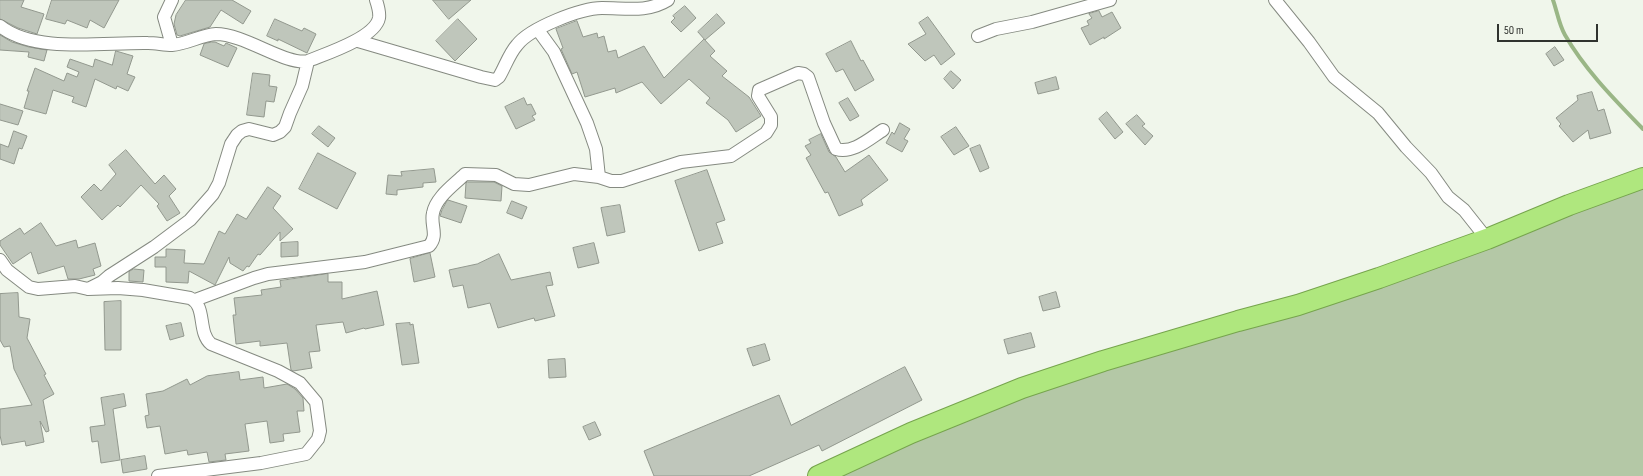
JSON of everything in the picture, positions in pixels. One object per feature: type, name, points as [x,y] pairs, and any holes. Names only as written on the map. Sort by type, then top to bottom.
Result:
[{"type":"highway","points":[[818,476],[911,433],[1022,388],[1103,361],[1298,305],[1488,239],[1569,205],[1643,178]]},
{"type":"street","points":[[172,0],[164,17],[172,45]]},
{"type":"street","points":[[0,26],[8,32],[27,40],[65,44],[148,43],[172,45],[216,34],[231,36],[252,43],[290,59],[308,61],[358,41],[377,24],[379,20],[379,11],[376,0]]},
{"type":"street","points":[[358,41],[480,77],[495,80],[499,77],[516,46],[526,35],[554,22],[589,10],[601,8],[640,10],[655,7],[668,0]]},
{"type":"street","points":[[978,36],[996,29],[1032,22],[1110,0]]},
{"type":"street","points":[[1275,0],[1309,42],[1334,77],[1378,113],[1406,147],[1431,173],[1448,197],[1464,210],[1488,239]]},
{"type":"street","points":[[538,30],[554,52],[586,123],[596,149],[599,177]]},
{"type":"street","points":[[88,289],[102,282],[154,247],[190,220],[213,194],[219,183],[232,144],[242,130],[249,129],[276,135],[285,127],[302,86],[308,61]]},
{"type":"street","points":[[0,260],[7,270],[29,287],[50,289],[75,286],[88,289],[118,288],[143,290],[195,300],[268,274],[365,262],[429,246],[435,237],[432,214],[438,201],[465,174],[496,175],[514,184],[529,185],[574,174],[599,177],[611,181],[622,181],[681,162],[731,156],[766,133],[772,125],[771,117],[758,96],[759,90],[798,73],[804,74],[808,77],[824,123],[836,149],[843,151],[850,149],[883,130]]},
{"type":"street","points":[[158,476],[261,463],[306,454],[318,439],[320,431],[316,402],[308,391],[300,383],[278,371],[211,344],[205,336],[195,300]]},
{"type":"green space","points":[[1643,188],[1643,476],[833,476],[911,440],[1080,376]]},
{"type":"building","points":[[0,0],[24,0],[21,7],[44,14],[37,34],[18,28],[0,19]]},
{"type":"building","points":[[52,0],[119,0],[104,28],[90,20],[87,28],[67,20],[65,24],[46,19]]},
{"type":"building","points":[[186,0],[232,0],[251,11],[243,24],[221,10],[210,27],[180,36],[177,35],[174,24],[176,15]]},
{"type":"building","points":[[433,0],[471,0],[449,19]]},
{"type":"building","points":[[685,6],[696,18],[681,32],[671,22],[675,18],[673,16]]},
{"type":"building","points":[[1099,11],[1102,17],[1112,12],[1121,28],[1104,39],[1104,37],[1090,45],[1081,28],[1089,25],[1087,21],[1092,18],[1089,14]]},
{"type":"building","points":[[717,14],[725,23],[705,40],[698,32]]},
{"type":"building","points":[[928,17],[955,54],[941,65],[934,55],[925,61],[908,44],[926,34],[919,23]]},
{"type":"building","points":[[275,19],[302,31],[304,28],[316,34],[307,53],[278,39],[278,41],[267,36]]},
{"type":"building","points":[[458,19],[477,39],[455,61],[436,41]]},
{"type":"building","points":[[577,21],[583,37],[597,33],[598,38],[604,36],[608,52],[616,50],[618,58],[644,46],[664,78],[704,39],[715,51],[710,56],[727,71],[722,76],[749,97],[761,116],[736,132],[728,120],[706,103],[710,98],[689,79],[661,104],[642,82],[616,93],[615,88],[585,97],[577,72],[572,74],[561,49],[563,48],[556,29]]},
{"type":"building","points":[[0,35],[12,42],[47,50],[44,61],[28,57],[29,52],[0,50]]},
{"type":"building","points":[[851,41],[861,61],[863,60],[874,80],[855,91],[843,69],[836,72],[826,54]]},
{"type":"building","points":[[212,42],[224,46],[226,43],[237,48],[228,67],[200,55],[204,44]]},
{"type":"building","points":[[1555,47],[1564,60],[1554,66],[1546,54]]},
{"type":"building","points":[[116,51],[133,56],[127,74],[135,77],[128,91],[117,86],[116,89],[95,79],[86,107],[72,102],[74,97],[53,90],[46,114],[24,108],[29,91],[27,91],[35,68],[64,81],[67,73],[77,77],[79,72],[67,67],[70,59],[93,67],[95,59],[112,65]]},
{"type":"building","points":[[951,71],[961,80],[953,89],[944,79]]},
{"type":"building","points":[[253,73],[270,75],[269,86],[277,87],[274,102],[266,101],[264,117],[247,115]]},
{"type":"building","points":[[1056,77],[1059,89],[1038,94],[1035,83]]},
{"type":"building","points":[[1592,92],[1598,111],[1604,109],[1611,133],[1590,139],[1588,130],[1573,142],[1559,126],[1561,124],[1556,118],[1578,100],[1577,96]]},
{"type":"building","points":[[524,98],[527,105],[531,104],[536,114],[532,116],[535,120],[516,129],[505,107]]},
{"type":"building","points":[[848,98],[859,116],[850,121],[839,103]]},
{"type":"building","points":[[0,104],[23,111],[18,125],[0,120]]},
{"type":"building","points":[[1107,112],[1123,132],[1115,139],[1099,119]]},
{"type":"building","points":[[1137,115],[1145,124],[1142,126],[1153,136],[1145,145],[1126,124]]},
{"type":"building","points":[[900,123],[910,129],[904,139],[908,141],[902,152],[886,143],[892,132],[894,134]]},
{"type":"building","points":[[319,126],[335,138],[328,147],[312,134]]},
{"type":"building","points":[[956,127],[969,146],[954,155],[941,137]]},
{"type":"building","points":[[14,131],[27,136],[22,149],[19,148],[14,164],[0,159],[0,144],[8,147]]},
{"type":"building","points":[[821,134],[829,152],[836,157],[845,172],[869,155],[888,180],[861,200],[863,205],[839,216],[828,192],[825,193],[806,158],[811,155],[805,146],[811,143],[809,140]]},
{"type":"building","points":[[980,145],[989,168],[980,172],[970,149]]},
{"type":"building","points":[[126,150],[155,184],[164,175],[176,189],[169,196],[180,213],[167,221],[157,206],[159,204],[141,185],[120,207],[118,205],[102,220],[81,197],[94,184],[101,191],[116,174],[109,165]]},
{"type":"building","points":[[318,153],[356,173],[337,209],[299,189]]},
{"type":"building","points":[[434,169],[436,182],[423,183],[423,187],[397,190],[397,195],[386,194],[388,175],[402,176],[401,172]]},
{"type":"building","points":[[707,170],[725,220],[716,223],[723,243],[699,251],[675,181]]},
{"type":"building","points":[[494,182],[502,186],[501,201],[465,198],[466,183]]},
{"type":"building","points":[[268,187],[281,196],[273,208],[293,229],[280,241],[280,232],[260,255],[258,254],[249,267],[247,266],[243,271],[230,263],[229,257],[215,285],[189,271],[188,283],[166,282],[166,267],[155,267],[155,257],[166,257],[166,249],[185,250],[184,263],[204,264],[219,231],[225,234],[237,214],[246,219]]},
{"type":"building","points":[[448,200],[467,206],[461,223],[440,216]]},
{"type":"building","points":[[512,201],[527,207],[522,219],[507,213]]},
{"type":"building","points":[[620,205],[625,232],[607,236],[601,208]]},
{"type":"building","points":[[41,223],[56,246],[76,240],[78,248],[95,243],[101,266],[93,269],[95,275],[79,279],[68,279],[64,266],[38,274],[31,252],[13,264],[0,245],[0,241],[20,228],[24,234]]},
{"type":"building","points":[[298,242],[298,256],[281,257],[281,243]]},
{"type":"building","points":[[594,243],[599,263],[578,268],[573,248]]},
{"type":"building","points":[[430,253],[435,277],[414,282],[410,259]]},
{"type":"building","points":[[499,254],[511,280],[550,272],[553,285],[546,286],[555,316],[535,321],[534,318],[498,328],[490,303],[468,308],[463,285],[453,287],[449,270],[477,264]]},
{"type":"building","points":[[134,269],[144,270],[143,282],[129,281],[129,272]]},
{"type":"building","points":[[328,274],[328,282],[342,282],[342,299],[377,291],[384,325],[346,333],[343,322],[316,325],[320,351],[309,352],[312,368],[293,371],[291,370],[287,343],[260,346],[260,341],[236,344],[233,315],[236,315],[234,298],[262,295],[261,290],[281,287],[280,281]]},
{"type":"building","points":[[1056,292],[1060,307],[1043,311],[1039,297]]},
{"type":"building","points":[[18,293],[19,317],[30,319],[27,338],[46,374],[44,375],[54,394],[43,400],[49,431],[46,432],[40,421],[44,442],[26,446],[25,441],[2,445],[0,435],[0,409],[32,405],[14,369],[10,346],[4,347],[0,340],[0,294]]},
{"type":"building","points":[[121,301],[121,350],[105,350],[104,302]]},
{"type":"building","points":[[181,323],[184,336],[170,340],[166,326]]},
{"type":"building","points":[[410,323],[410,325],[413,324],[419,363],[402,365],[396,324]]},
{"type":"building","points":[[1031,333],[1035,347],[1008,354],[1004,340]]},
{"type":"building","points":[[765,344],[770,360],[753,366],[747,349]]},
{"type":"building","points":[[565,359],[566,377],[549,378],[548,360]]},
{"type":"building","points":[[905,367],[922,400],[822,451],[819,445],[749,476],[654,476],[644,451],[779,395],[791,425]]},
{"type":"building","points":[[239,372],[240,380],[263,377],[264,388],[287,384],[295,389],[303,398],[304,411],[297,411],[300,432],[283,434],[284,441],[270,443],[267,421],[245,424],[249,451],[225,454],[226,460],[209,462],[207,452],[188,455],[187,450],[165,454],[160,426],[147,428],[145,416],[149,415],[146,394],[163,391],[187,379],[190,385],[207,376]]},
{"type":"building","points":[[124,394],[126,406],[113,409],[120,460],[101,463],[98,441],[92,442],[90,427],[105,425],[101,398]]},
{"type":"building","points":[[595,422],[601,435],[589,440],[583,427]]},
{"type":"building","points":[[145,456],[147,469],[123,473],[121,460]]},
{"type":"waterway","points":[[1553,0],[1561,27],[1573,48],[1601,84],[1643,129]]}]
